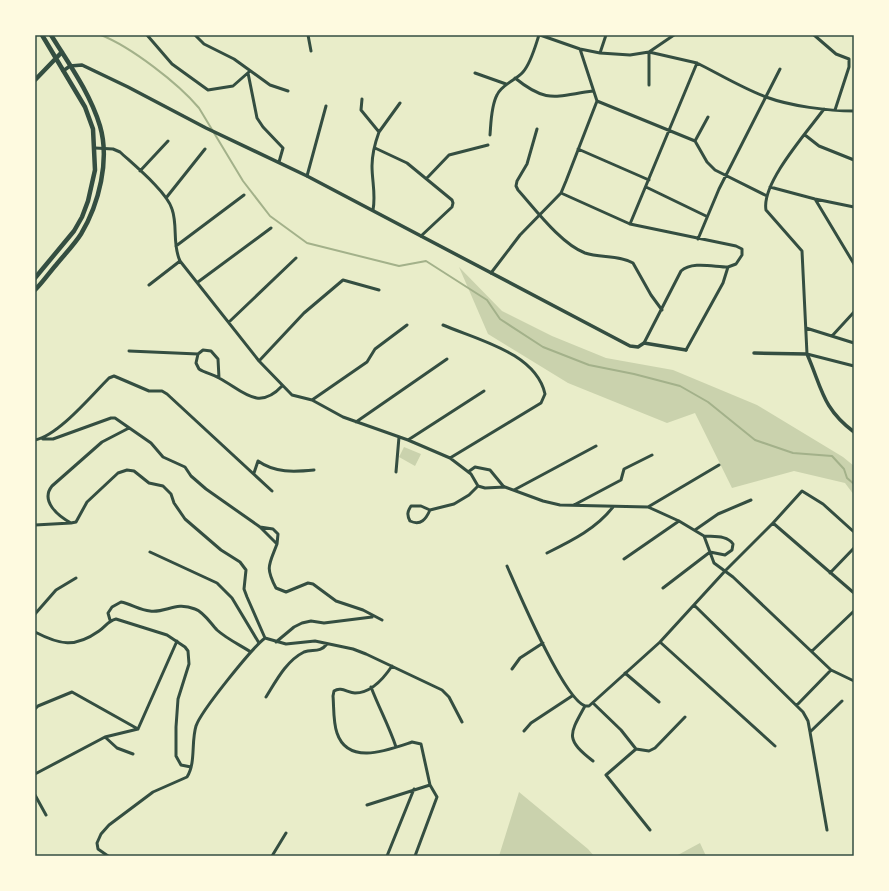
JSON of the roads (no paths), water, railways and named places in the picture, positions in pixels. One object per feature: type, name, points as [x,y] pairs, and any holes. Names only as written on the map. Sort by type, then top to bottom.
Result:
[{"type":"main road","points":[[35,278],[74,231],[82,217],[95,170],[93,129],[85,107],[42,35]]},
{"type":"main road","points":[[35,290],[80,235],[87,222],[99,189],[103,148],[100,127],[96,115],[70,66],[51,35]]},
{"type":"main road","points":[[35,80],[62,52]]},
{"type":"street","points":[[147,35],[172,64],[208,90],[233,86],[249,72]]},
{"type":"street","points":[[196,35],[204,44],[227,55],[249,72],[270,85],[288,91]]},
{"type":"street","points":[[308,35],[311,51]]},
{"type":"street","points":[[490,135],[494,100],[497,93],[506,84],[522,73],[542,35],[580,49],[600,53],[630,55],[649,52],[697,62],[765,97],[781,102],[824,109],[854,111]]},
{"type":"street","points":[[600,53],[606,35]]},
{"type":"street","points":[[649,52],[674,35]]},
{"type":"street","points":[[814,35],[836,54],[849,59],[848,68],[835,110]]},
{"type":"street","points":[[491,273],[520,235],[560,193],[578,150],[596,101],[580,49]]},
{"type":"street","points":[[649,52],[649,85]]},
{"type":"street","points":[[630,224],[697,62]]},
{"type":"street","points":[[63,71],[70,66],[82,65],[206,128],[307,176],[630,346],[638,347],[644,343],[681,271],[686,267],[728,267],[736,264],[742,255],[742,249],[736,246],[630,224],[560,193]]},
{"type":"street","points":[[698,239],[706,216],[780,69]]},
{"type":"street","points":[[249,72],[257,118],[263,127],[283,148],[279,162]]},
{"type":"street","points":[[476,73],[506,84]]},
{"type":"street","points":[[515,78],[532,91],[544,96],[553,97],[593,91]]},
{"type":"street","points":[[362,99],[361,110],[379,132]]},
{"type":"street","points":[[596,101],[695,141],[707,162],[715,170],[767,196]]},
{"type":"street","points":[[373,210],[375,202],[372,168],[379,132],[400,103]]},
{"type":"street","points":[[307,176],[326,106]]},
{"type":"street","points":[[824,109],[780,168],[770,187],[765,204],[766,210],[802,251],[807,354],[822,396],[829,408],[843,424],[854,432]]},
{"type":"street","points":[[695,141],[708,116]]},
{"type":"street","points":[[537,129],[527,164],[517,181],[516,186],[540,215],[569,243],[579,250],[600,257],[629,260],[633,263],[651,295],[662,310]]},
{"type":"street","points":[[805,135],[819,146],[854,160]]},
{"type":"street","points":[[140,171],[168,141]]},
{"type":"street","points":[[427,178],[449,155],[488,145]]},
{"type":"street","points":[[95,148],[103,148],[120,152],[166,198],[172,208],[176,246],[180,261],[198,282],[258,361],[292,395],[312,400],[329,411],[408,440],[450,458],[468,472],[478,486],[485,488],[505,487],[543,501],[572,505],[648,507],[679,521],[704,536],[725,537],[731,540],[733,544],[732,550],[725,556],[710,552]]},
{"type":"street","points":[[375,148],[406,162],[427,178],[453,203],[452,207],[421,236]]},
{"type":"street","points":[[166,198],[205,149]]},
{"type":"street","points":[[578,150],[649,180]]},
{"type":"street","points":[[646,187],[706,216]]},
{"type":"street","points":[[770,187],[815,199],[854,207]]},
{"type":"street","points":[[176,246],[244,195]]},
{"type":"street","points":[[815,199],[854,264]]},
{"type":"street","points":[[198,282],[270,228]]},
{"type":"street","points":[[229,322],[296,258]]},
{"type":"street","points":[[149,285],[180,261]]},
{"type":"street","points":[[644,343],[686,350],[723,284],[728,267]]},
{"type":"street","points":[[258,361],[304,313],[343,280],[379,290]]},
{"type":"street","points":[[832,336],[854,312]]},
{"type":"street","points":[[312,400],[367,362],[375,349],[407,325]]},
{"type":"street","points":[[443,325],[519,358],[531,367],[540,378],[545,394],[541,404],[450,458]]},
{"type":"street","points":[[806,328],[854,343]]},
{"type":"street","points":[[129,351],[198,354],[207,350],[215,354],[218,359],[219,378]]},
{"type":"street","points":[[754,353],[807,354],[854,366]]},
{"type":"street","points":[[198,354],[196,363],[199,369],[219,378],[248,395],[260,399],[275,393],[282,386]]},
{"type":"street","points":[[356,422],[447,359]]},
{"type":"street","points":[[43,439],[65,422],[109,378],[114,376],[149,391],[162,391],[167,394],[272,491]]},
{"type":"street","points":[[408,440],[484,391]]},
{"type":"street","points":[[35,440],[53,439],[111,418],[115,418],[151,442],[163,457],[185,467],[191,476],[206,489],[225,503],[238,510],[260,527],[277,544]]},
{"type":"street","points":[[71,523],[50,505],[48,498],[49,491],[102,442],[130,428]]},
{"type":"street","points":[[396,472],[399,437]]},
{"type":"street","points":[[514,490],[596,446]]},
{"type":"street","points":[[572,505],[621,480],[624,469],[652,454]]},
{"type":"street","points":[[254,473],[258,461],[267,468],[282,471],[314,470]]},
{"type":"street","points":[[648,507],[719,465]]},
{"type":"street","points":[[468,472],[476,467],[490,470],[505,487]]},
{"type":"street","points":[[35,525],[66,525],[76,522],[87,502],[118,473],[127,470],[134,471],[149,483],[163,486],[168,490],[185,519],[221,550],[240,562],[246,570],[244,589],[265,638],[286,644],[315,641],[353,649],[442,690],[450,697],[462,722]]},
{"type":"street","points":[[430,510],[426,519],[420,522],[410,521],[408,510],[411,506],[416,505],[430,510],[454,504],[463,500],[478,486]]},
{"type":"street","points":[[507,566],[543,643],[572,696],[581,704],[589,706],[660,642],[725,572],[773,524],[802,491],[823,504],[854,532]]},
{"type":"street","points":[[694,530],[718,514],[751,500]]},
{"type":"street","points":[[546,553],[595,526],[613,507]]},
{"type":"street","points":[[624,559],[679,521]]},
{"type":"street","points":[[773,524],[854,594]]},
{"type":"street","points":[[260,527],[273,529],[278,534],[277,544],[268,568],[269,574],[276,588],[286,592],[308,583],[313,584],[336,601],[363,610],[382,620]]},
{"type":"street","points":[[704,536],[714,563],[733,577],[812,651],[830,670],[854,681]]},
{"type":"street","points":[[830,572],[854,548]]},
{"type":"street","points":[[150,552],[221,586],[232,598],[259,642]]},
{"type":"street","points":[[663,588],[710,552]]},
{"type":"street","points":[[35,614],[56,590],[76,578]]},
{"type":"street","points":[[110,620],[108,613],[112,607],[121,602],[152,612],[176,606],[191,608],[197,610],[231,640],[251,652]]},
{"type":"street","points":[[694,605],[797,705],[808,721],[827,830]]},
{"type":"street","points":[[812,651],[854,611]]},
{"type":"street","points":[[276,642],[294,627],[302,623],[311,621],[324,623],[372,616]]},
{"type":"street","points":[[35,632],[49,640],[77,643],[94,634],[110,620],[116,619],[167,635],[177,641],[188,651],[189,664],[178,699],[176,756],[181,765],[191,767]]},
{"type":"street","points":[[108,856],[98,849],[97,843],[100,834],[109,825],[153,792],[187,777],[191,767],[196,725],[201,716],[259,642],[265,638]]},
{"type":"street","points":[[138,729],[177,641]]},
{"type":"street","points":[[660,642],[775,746]]},
{"type":"street","points":[[512,669],[520,658],[543,643]]},
{"type":"street","points":[[266,697],[285,668],[305,652],[320,650],[327,644]]},
{"type":"street","points":[[392,666],[378,683],[359,693],[353,693],[341,689],[334,691],[333,696],[337,732],[341,742],[360,754],[396,747],[412,742],[421,744],[430,785],[437,797],[415,856]]},
{"type":"street","points":[[797,705],[830,670]]},
{"type":"street","points":[[625,673],[659,702]]},
{"type":"street","points":[[371,687],[381,712],[386,718],[396,747]]},
{"type":"street","points":[[35,709],[36,705],[72,692],[138,729]]},
{"type":"street","points":[[524,731],[572,696]]},
{"type":"street","points":[[810,732],[842,701]]},
{"type":"street","points":[[593,703],[620,730],[636,749],[649,751],[655,748],[685,717]]},
{"type":"street","points":[[585,706],[572,729],[572,736],[580,751],[593,761]]},
{"type":"street","points":[[35,774],[105,737],[138,729]]},
{"type":"street","points":[[105,737],[117,748],[133,754]]},
{"type":"street","points":[[636,749],[606,775],[650,830]]},
{"type":"street","points":[[367,805],[430,785]]},
{"type":"street","points":[[387,856],[414,789]]},
{"type":"street","points":[[35,795],[46,814]]},
{"type":"street","points":[[272,856],[286,833]]},
{"type":"waterway","points":[[101,35],[140,57],[167,77],[190,98],[199,108],[243,181],[270,216],[307,243],[399,266],[426,261],[487,300],[500,319],[543,347],[589,365],[634,374],[680,386],[708,402],[755,440],[793,453],[832,456],[844,469],[847,478],[854,484]]}]
